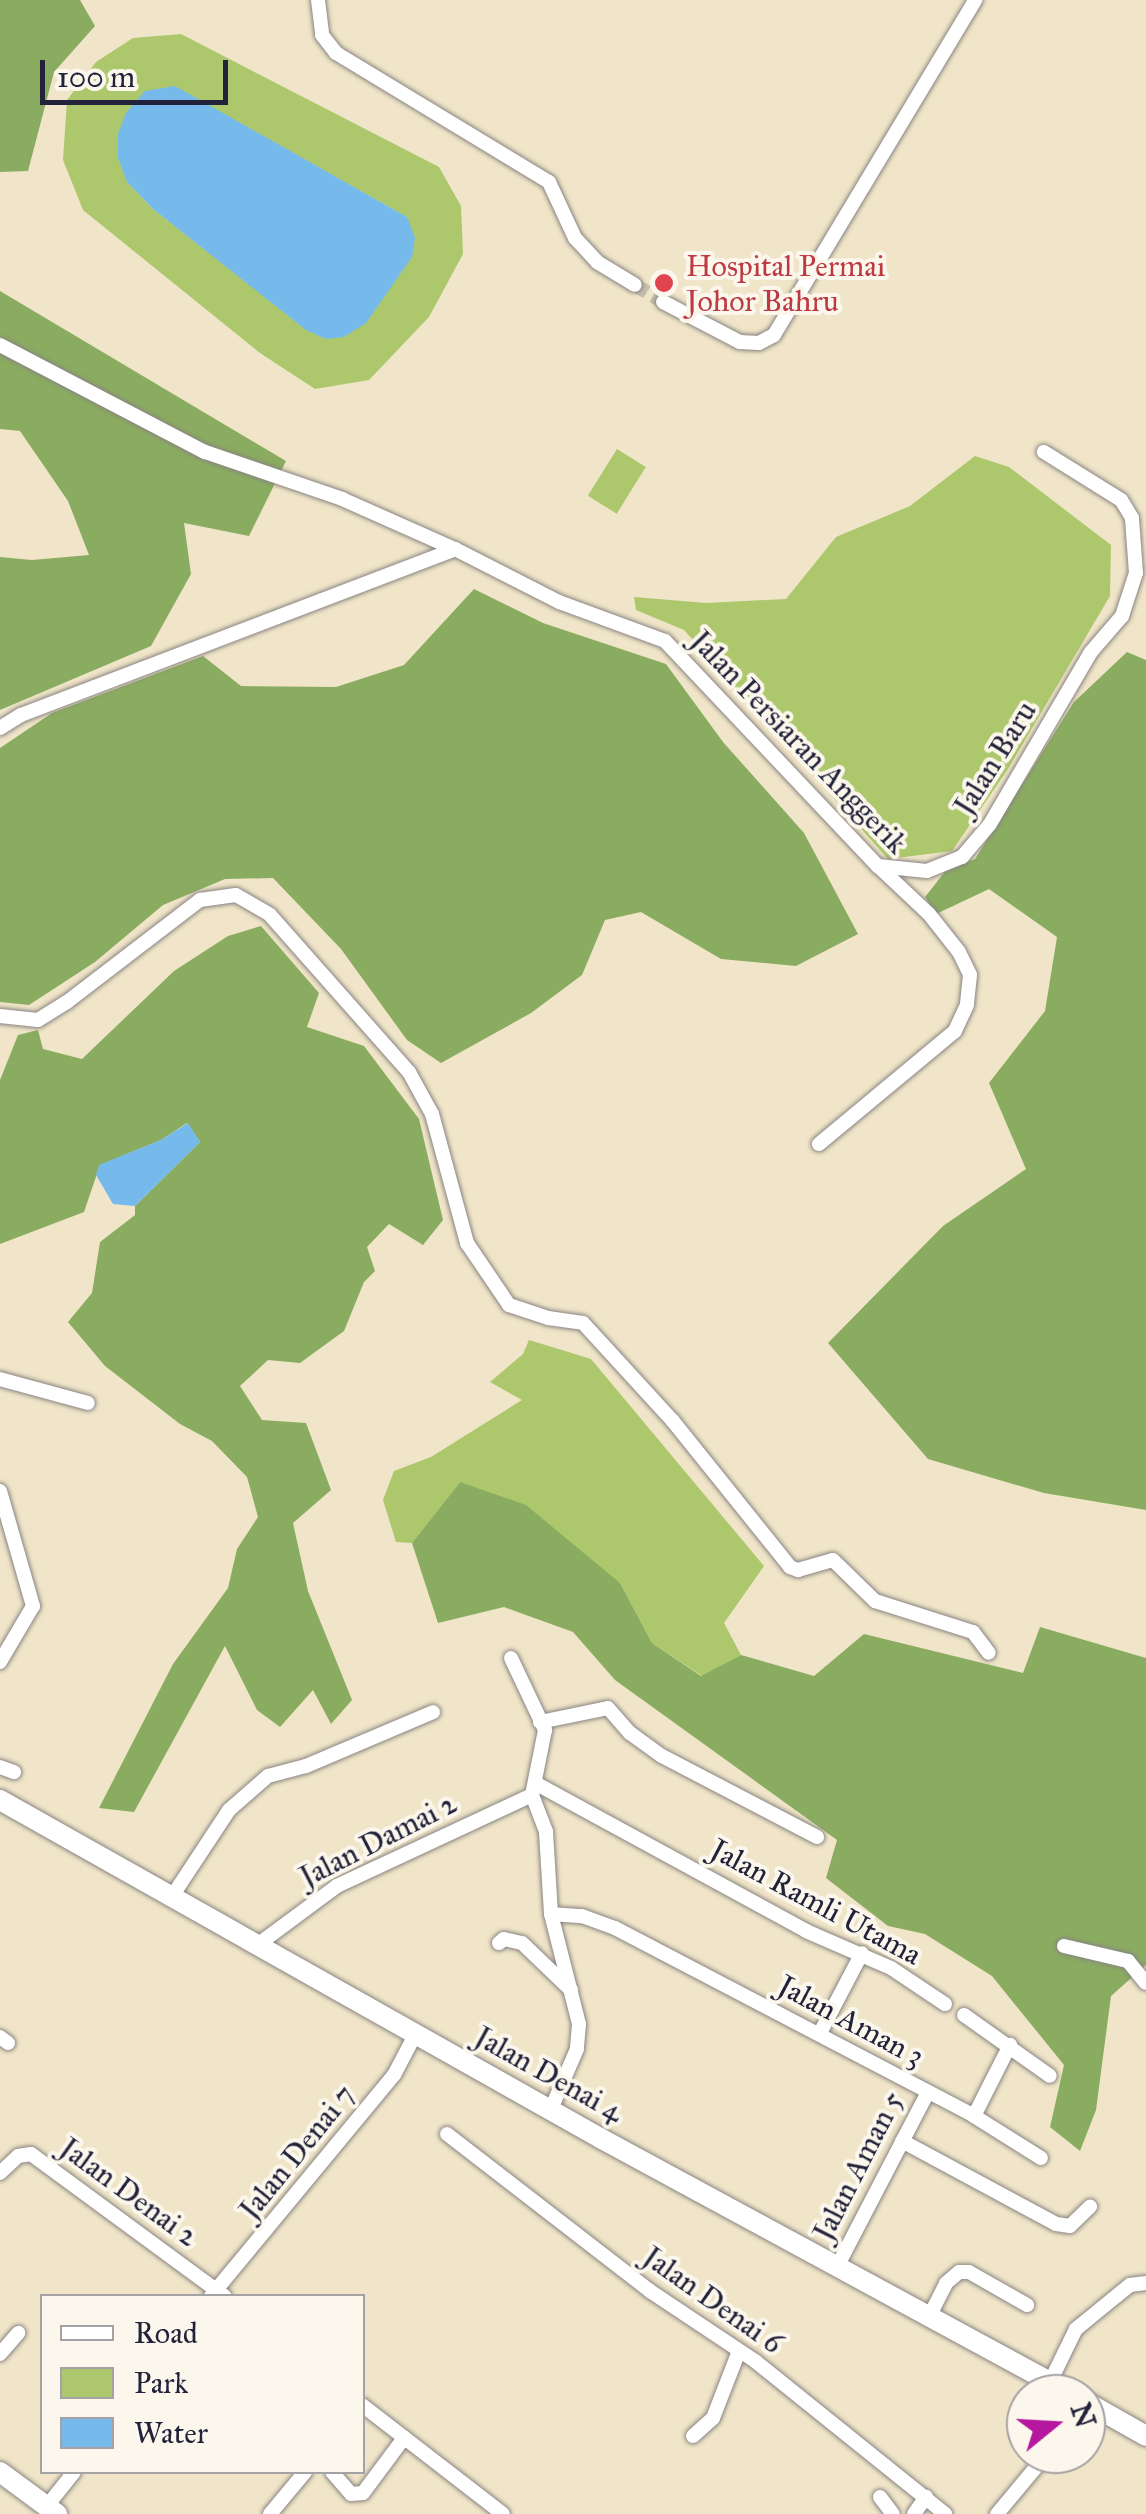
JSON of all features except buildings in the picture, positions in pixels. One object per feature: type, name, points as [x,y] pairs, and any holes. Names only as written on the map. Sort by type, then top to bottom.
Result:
[{"type":"street","points":[[318,0],[322,35],[336,53],[549,182],[575,238],[597,262],[635,285]]},
{"type":"street","points":[[663,302],[740,342],[758,344],[774,334],[976,0]]},
{"type":"street","name":"Jalan Persiaran Anggerik","points":[[0,345],[204,452],[342,499],[456,549],[559,602],[665,641],[878,866],[929,914],[959,952],[970,975],[967,1005],[955,1032],[819,1144]]},
{"type":"street","name":"Jalan Baru","points":[[878,866],[927,871],[962,857],[990,824],[1091,652],[1122,616],[1136,573],[1132,518],[1121,500],[1044,452]]},
{"type":"street","points":[[0,728],[21,715],[456,549]]},
{"type":"street","points":[[0,1016],[38,1020],[68,1002],[200,900],[236,895],[270,915],[409,1072],[432,1114],[467,1243],[509,1304],[548,1318],[583,1323],[672,1420],[790,1567],[798,1570],[833,1560],[874,1601],[973,1632],[989,1653]]},
{"type":"street","points":[[0,1379],[88,1403]]},
{"type":"street","points":[[0,1491],[33,1606],[0,1662]]},
{"type":"street","points":[[511,1658],[545,1739],[533,1789],[546,1832],[551,1914],[579,2024],[577,2049],[551,2110]]},
{"type":"street","points":[[540,1722],[608,1708],[630,1733],[662,1756],[817,1837]]},
{"type":"street","points":[[171,1898],[229,1810],[268,1776],[306,1766],[433,1712]]},
{"type":"street","name":"Jalan Ramli Utama","points":[[533,1789],[660,1850],[806,1931],[862,1953],[945,2004]]},
{"type":"street","name":"Jalan Damai 2","points":[[256,1946],[337,1886],[533,1789]]},
{"type":"street","name":"Jalan Denai 4","points":[[0,1800],[551,2110],[1036,2374]]},
{"type":"street","name":"Jalan Aman 3","points":[[551,1914],[587,1917],[632,1938],[974,2116],[1041,2158]]},
{"type":"street","points":[[499,1944],[504,1939],[522,1942],[571,1991]]},
{"type":"street","points":[[1064,1946],[1128,1961],[1146,1983]]},
{"type":"street","points":[[820,2034],[862,1953]]},
{"type":"street","points":[[964,2015],[1050,2076]]},
{"type":"street","name":"Jalan Denai 7","points":[[217,2294],[394,2076],[415,2034]]},
{"type":"street","points":[[974,2116],[1010,2045]]},
{"type":"street","name":"Jalan Aman 5","points":[[838,2264],[927,2094]]},
{"type":"street","name":"Jalan Denai 6","points":[[448,2134],[650,2291],[739,2351],[945,2514]]},
{"type":"street","points":[[902,2141],[1056,2224],[1070,2226],[1090,2207]]},
{"type":"street","name":"Jalan Denai 2","points":[[0,2172],[18,2156],[31,2154],[217,2294]]},
{"type":"street","points":[[930,2315],[946,2283],[960,2272],[968,2272],[1027,2305]]},
{"type":"street","points":[[1054,2374],[1076,2329],[1130,2284],[1146,2282]]},
{"type":"street","points":[[0,2354],[18,2333]]},
{"type":"street","points":[[693,2436],[713,2418],[739,2351]]},
{"type":"street","points":[[365,2407],[503,2514]]},
{"type":"street","name":"Jalan Denai 4","points":[[1106,2414],[1146,2436]]},
{"type":"street","points":[[334,2474],[351,2494],[363,2493],[404,2438]]},
{"type":"street","points":[[0,2472],[52,2510],[73,2474]]},
{"type":"street","points":[[270,2514],[303,2474]]},
{"type":"street","points":[[996,2514],[1030,2474]]},
{"type":"street","points":[[880,2497],[893,2514]]},
{"type":"street","points":[[914,2514],[926,2497]]},
{"type":"green space","points":[[0,0],[80,0],[95,26],[54,72],[28,171],[0,172]]},
{"type":"green space","points":[[181,34],[439,167],[461,206],[463,254],[429,317],[369,380],[315,389],[260,353],[83,210],[63,160],[67,100],[96,62],[133,38]],"holes":[[[175,87],[407,217],[326,339],[306,329],[153,209],[127,182]]]},
{"type":"green space","points":[[0,291],[286,461],[249,536],[184,523],[191,574],[151,646],[0,710],[0,557],[32,560],[89,555],[68,501],[20,431],[0,429]]},
{"type":"green space","points":[[617,449],[646,467],[617,514],[588,496]]},
{"type":"green space","points":[[975,456],[1009,467],[1111,545],[1110,596],[1008,769],[952,851],[888,859],[684,630],[636,610],[634,597],[706,603],[786,599],[836,537],[910,506]]},
{"type":"green space","points":[[474,589],[543,623],[666,664],[723,742],[804,833],[858,934],[796,966],[721,959],[641,912],[605,920],[582,975],[531,1013],[441,1063],[407,1040],[341,949],[273,878],[225,879],[163,905],[95,962],[29,1005],[0,1002],[0,748],[52,713],[203,656],[241,686],[336,687],[404,665]]},
{"type":"green space","points":[[1127,652],[1146,660],[1146,1510],[1044,1493],[928,1459],[828,1343],[943,1226],[1026,1169],[989,1083],[1045,1011],[1057,937],[989,889],[936,914],[925,897],[947,869],[975,859],[1074,702]]},
{"type":"green space","points":[[261,926],[319,993],[307,1027],[364,1046],[419,1119],[443,1220],[423,1245],[389,1224],[367,1247],[375,1271],[364,1282],[344,1331],[300,1363],[268,1360],[240,1386],[262,1420],[306,1423],[331,1490],[293,1523],[308,1591],[352,1700],[331,1724],[313,1690],[280,1727],[257,1710],[225,1646],[134,1812],[99,1808],[173,1664],[228,1588],[237,1549],[258,1517],[247,1477],[212,1441],[180,1424],[105,1366],[68,1322],[92,1293],[100,1242],[135,1215],[135,1206],[200,1142],[187,1123],[161,1140],[100,1165],[84,1212],[0,1244],[0,1080],[18,1035],[38,1030],[43,1049],[82,1059],[174,971],[228,936]]},
{"type":"green space","points":[[529,1340],[591,1359],[764,1566],[724,1623],[741,1655],[702,1676],[652,1643],[620,1583],[460,1482],[412,1543],[396,1542],[383,1500],[394,1471],[431,1457],[522,1400],[490,1382],[523,1354]]},
{"type":"green space","points":[[460,1482],[526,1505],[620,1583],[652,1643],[701,1676],[741,1655],[814,1676],[864,1634],[1023,1673],[1040,1627],[1146,1658],[1146,1965],[1111,1996],[1096,2110],[1080,2151],[1050,2127],[1064,2065],[992,1976],[925,1934],[888,1926],[826,1878],[837,1840],[615,1680],[573,1632],[504,1607],[438,1623],[412,1543]]},
{"type":"water","points":[[175,86],[407,217],[415,238],[412,257],[366,323],[344,337],[326,339],[306,330],[153,209],[127,182],[118,158],[118,134],[126,113],[145,91]]},
{"type":"water","points":[[188,1123],[200,1142],[135,1206],[113,1204],[96,1175],[99,1165],[161,1140]]},
{"type":"tunnel","points":[[635,285],[663,302]]},
{"type":"place","name":"Hospital Permai Johor Bahru","points":[[664,283]]}]
